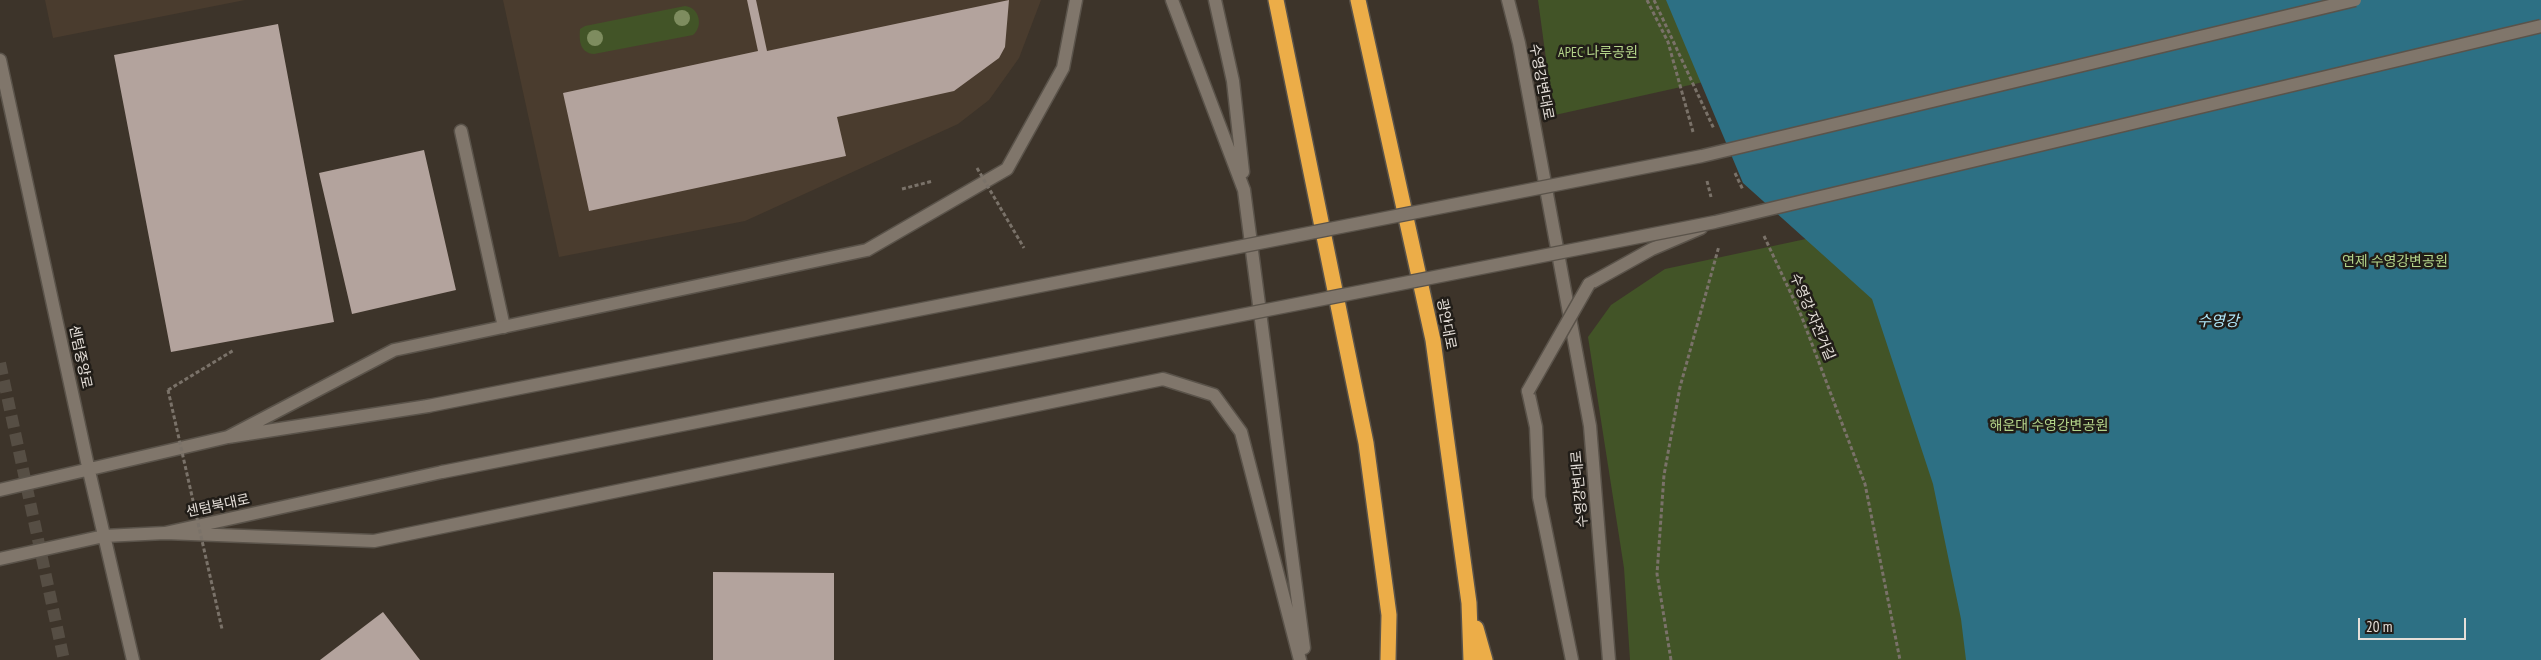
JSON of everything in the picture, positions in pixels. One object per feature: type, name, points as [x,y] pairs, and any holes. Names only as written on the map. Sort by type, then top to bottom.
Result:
[{"type":"highway","points":[[1276,0],[1366,443],[1389,615],[1388,660]]},
{"type":"highway","name":"광안대로","points":[[1358,0],[1433,340],[1469,603],[1471,660]]},
{"type":"highway","points":[[1469,603],[1485,660]]},
{"type":"main road","points":[[228,437],[394,350],[867,250],[1007,168],[1063,68],[1076,0]]},
{"type":"main road","points":[[1172,0],[1244,190]]},
{"type":"main road","points":[[1215,0],[1233,81],[1244,190],[1306,660]]},
{"type":"main road","name":"수영강변대로","points":[[1508,0],[1519,43],[1590,426],[1609,660]]},
{"type":"main road","points":[[0,490],[228,437],[428,406],[1702,156],[2355,0]]},
{"type":"main road","points":[[1572,660],[1539,497],[1536,427],[1528,391],[1589,284],[1652,249],[1715,222],[2541,26]]},
{"type":"main road","name":"센텀중앙로","points":[[0,60],[89,470],[133,660]]},
{"type":"main road","points":[[461,131],[504,327]]},
{"type":"main road","name":"센텀북대로","points":[[0,559],[104,536],[165,533],[442,472],[1715,222]]},
{"type":"main road","points":[[165,533],[374,540],[1162,379],[1214,395],[1241,432],[1300,660]]},
{"type":"path","points":[[1646,0],[1668,42],[1694,134]]},
{"type":"path","points":[[1654,0],[1717,135]]},
{"type":"path","points":[[977,168],[1024,248]]},
{"type":"path","points":[[1734,171],[1746,198]]},
{"type":"path","points":[[1707,180],[1712,199]]},
{"type":"path","name":"수영강 자전거길","points":[[1763,234],[1801,315],[1865,484],[1900,660]]},
{"type":"path","points":[[1671,660],[1657,574],[1664,475],[1680,387],[1720,245]]},
{"type":"path","points":[[222,629],[168,390],[234,350]]},
{"type":"shaded area","points":[[45,0],[245,0],[53,38]]},
{"type":"shaded area","points":[[503,0],[1041,0],[1019,58],[989,100],[958,124],[745,221],[559,257]]},
{"type":"green space","name":"APEC 나루공원","points":[[1538,0],[1691,0],[1726,77],[1555,115]]},
{"type":"green space","points":[[685,6],[690,7],[697,13],[699,22],[693,35],[594,54],[589,53],[581,46],[580,29],[585,26]]},
{"type":"green space","name":"해운대 수영강변공원","points":[[2191,157],[2541,660],[1630,660],[1624,568],[1588,337],[1611,305],[1665,269]]},
{"type":"water","name":"수영강","points":[[1666,0],[2541,0],[2541,660],[1966,660],[1961,619],[1933,484],[1872,299],[1743,183]]},
{"type":"building","points":[[747,0],[756,0],[767,51],[1009,0],[1005,47],[999,58],[954,91],[837,117],[846,156],[589,211],[563,93],[758,51]]},
{"type":"building","points":[[278,24],[334,322],[171,352],[114,55]]},
{"type":"building","points":[[424,150],[456,290],[352,314],[319,173]]},
{"type":"building","points":[[713,572],[834,573],[834,660],[713,660]]},
{"type":"building","points":[[383,612],[420,660],[320,660]]},
{"type":"tunnel","points":[[0,363],[64,660]]},
{"type":"park label","name":"연제 수영강변공원","points":[[2395,262]]}]
